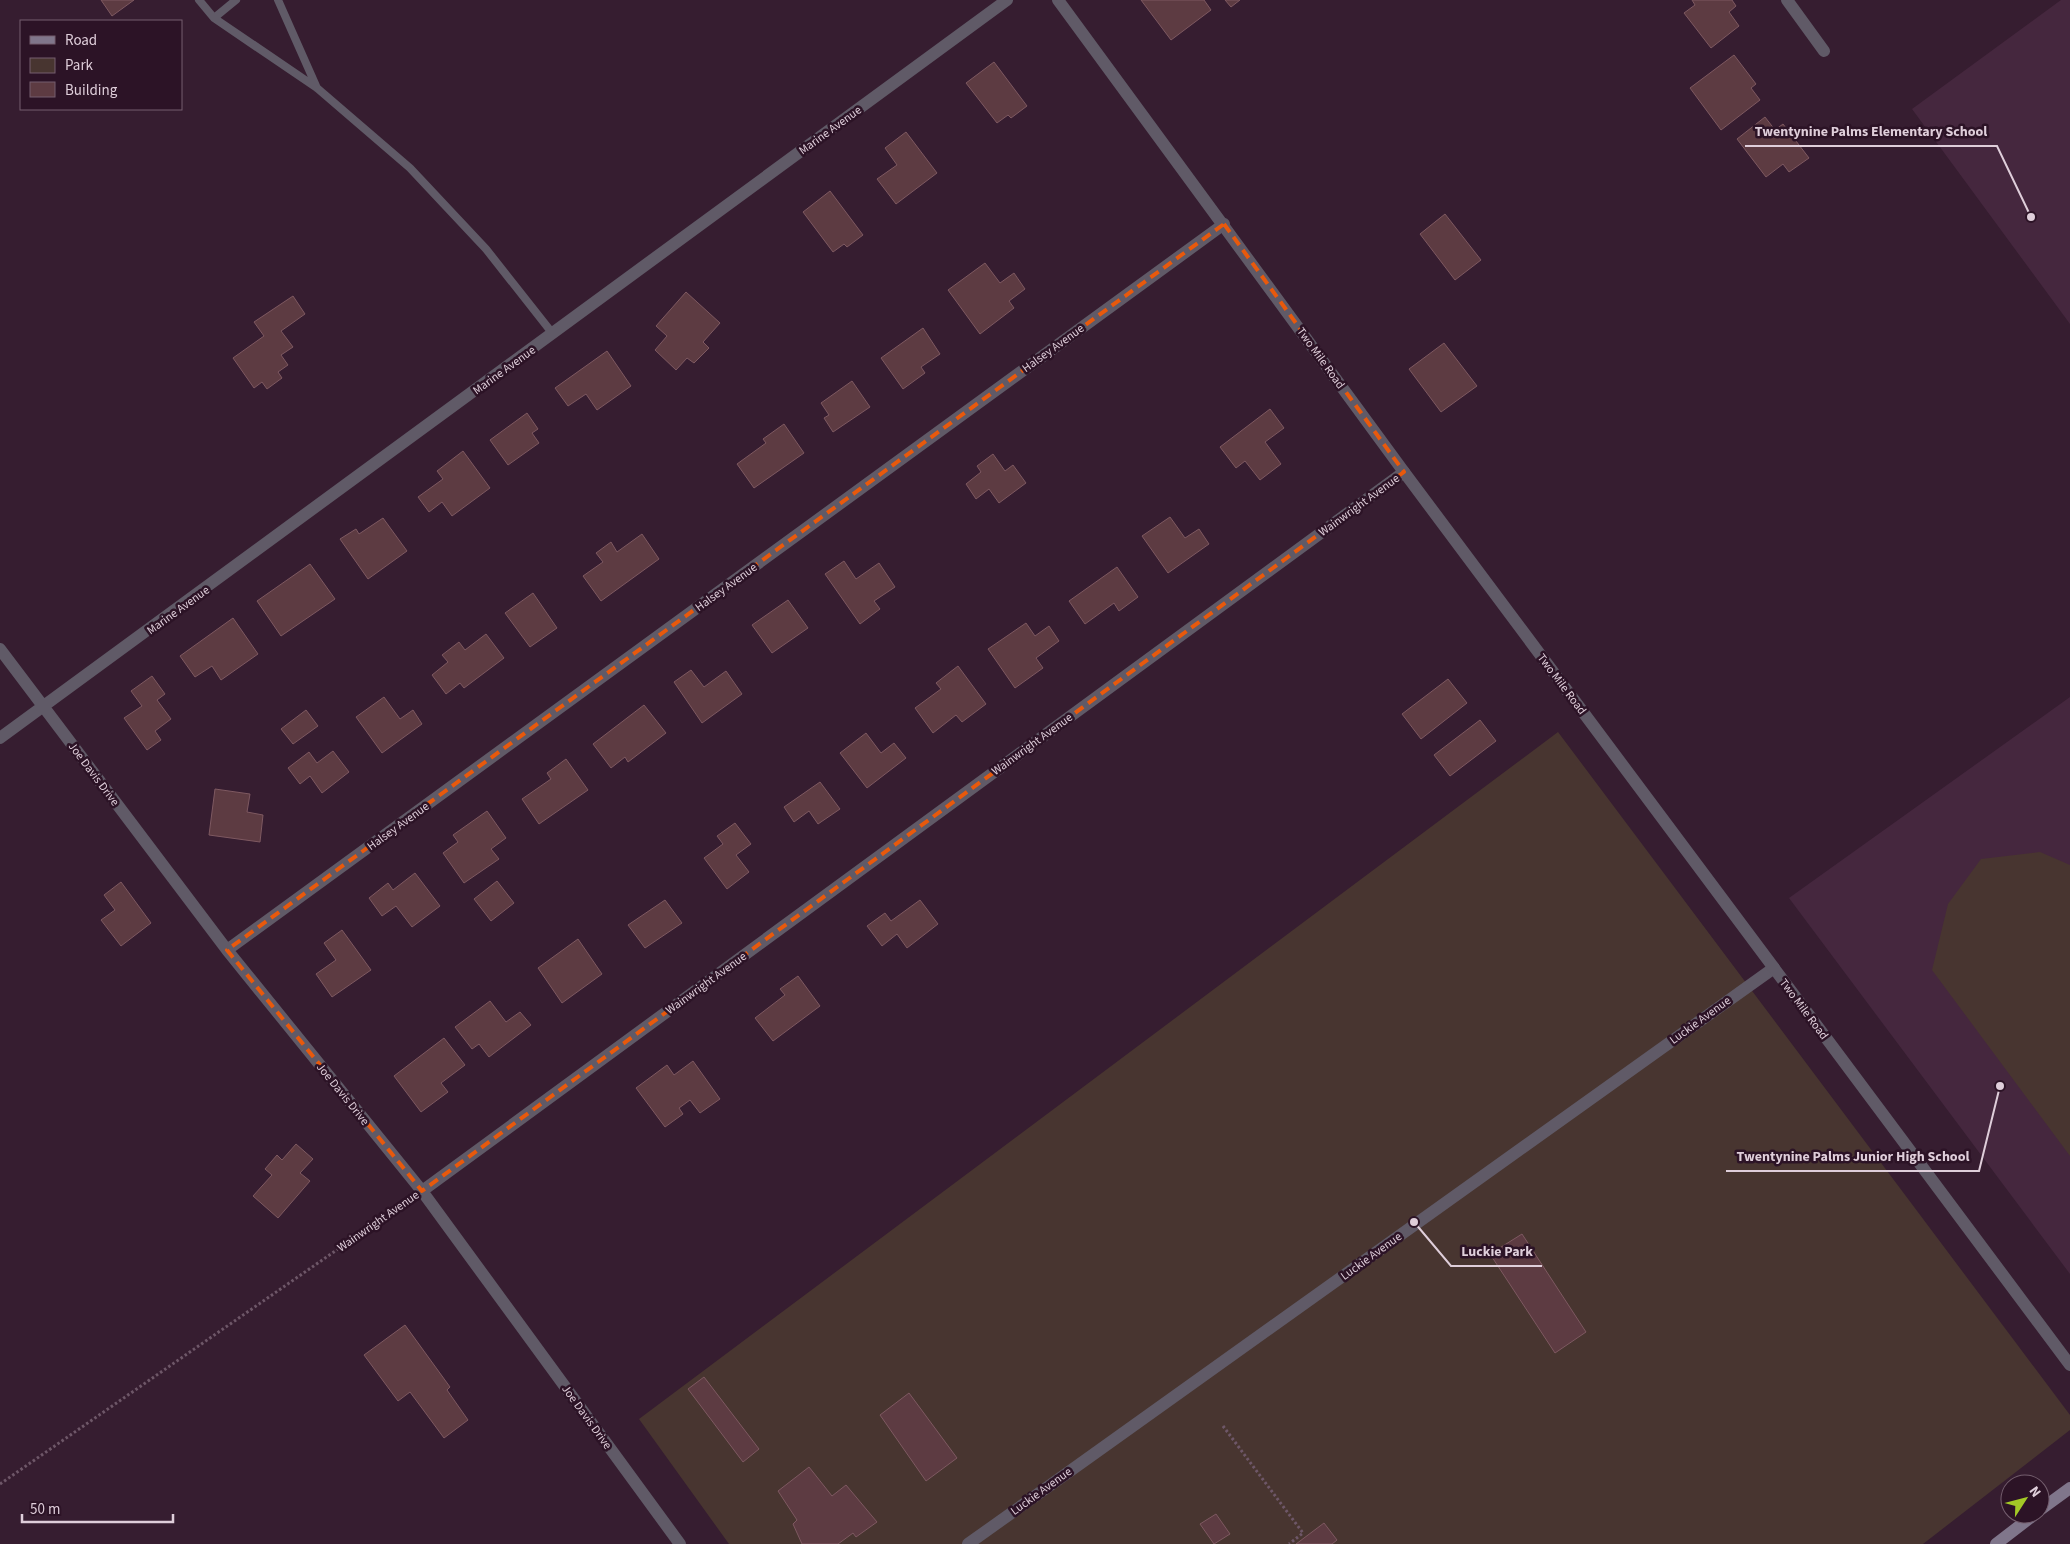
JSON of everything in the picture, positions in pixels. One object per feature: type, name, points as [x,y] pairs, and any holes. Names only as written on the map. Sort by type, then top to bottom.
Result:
[{"type":"main road","points":[[2050,1503],[2070,1488]]},
{"type":"main road","points":[[1996,1544],[2022,1524]]},
{"type":"street","name":"Marine Avenue","points":[[0,738],[44,708],[1007,0]]},
{"type":"street","name":"Two Mile Road","points":[[1058,0],[1404,472],[2070,1365]]},
{"type":"street","points":[[1787,0],[1824,51]]},
{"type":"street","name":"Halsey Avenue","points":[[227,950],[1224,224]]},
{"type":"street","name":"Wainwright Avenue","points":[[422,1191],[1404,472]]},
{"type":"street","name":"Joe Davis Drive","points":[[0,648],[227,950],[422,1191],[680,1544]]},
{"type":"street","name":"Luckie Avenue","points":[[968,1544],[1774,968]]},
{"type":"lane","points":[[199,0],[214,18],[316,88],[410,168],[486,249],[553,334]]},
{"type":"lane","points":[[214,18],[236,0]]},
{"type":"lane","points":[[278,0],[316,88]]},
{"type":"path","name":"Wainwright Avenue","points":[[0,1484],[422,1191]]},
{"type":"path","points":[[1223,1426],[1303,1533],[1290,1544]]},
{"type":"highlighted area","points":[[1224,224],[1404,472],[422,1191],[227,950]]},
{"type":"shaded area","points":[[2061,0],[2070,0],[2070,324],[1912,109]]},
{"type":"shaded area","points":[[2070,697],[2070,1274],[1789,898]]},
{"type":"green space","points":[[1558,732],[2070,1415],[2070,1430],[2013,1474],[2000,1474],[2000,1484],[1923,1544],[729,1544],[639,1419]]},
{"type":"green space","points":[[2040,852],[2070,865],[2070,1156],[1932,970],[1948,904],[1981,859]]},
{"type":"building","points":[[101,0],[134,0],[112,16]]},
{"type":"building","points":[[1141,0],[1204,0],[1211,10],[1171,40]]},
{"type":"building","points":[[1225,0],[1240,0],[1231,7]]},
{"type":"building","points":[[1692,0],[1732,0],[1736,6],[1729,12],[1739,26],[1711,48],[1684,13],[1695,5]]},
{"type":"building","points":[[1734,55],[1756,84],[1751,88],[1760,100],[1721,130],[1690,88]]},
{"type":"building","points":[[994,62],[1027,106],[1011,118],[1008,115],[997,123],[966,83]]},
{"type":"building","points":[[1765,117],[1775,130],[1783,124],[1809,158],[1789,172],[1783,164],[1766,177],[1737,139]]},
{"type":"building","points":[[906,132],[937,173],[896,204],[877,179],[897,165],[885,148]]},
{"type":"building","points":[[830,191],[863,235],[847,247],[844,244],[833,252],[803,212]]},
{"type":"building","points":[[1445,214],[1481,260],[1455,280],[1420,234]]},
{"type":"building","points":[[985,263],[1000,283],[1014,273],[1025,289],[1009,301],[1014,308],[980,334],[948,290]]},
{"type":"building","points":[[686,292],[720,323],[703,342],[709,348],[694,363],[687,358],[676,370],[655,350],[667,336],[656,326]]},
{"type":"building","points":[[293,296],[305,314],[281,331],[293,347],[281,355],[288,365],[278,372],[282,378],[267,389],[262,382],[254,388],[233,358],[264,336],[254,322]]},
{"type":"building","points":[[923,328],[940,354],[921,367],[925,373],[903,389],[881,358]]},
{"type":"building","points":[[1444,343],[1477,386],[1441,412],[1409,369]]},
{"type":"building","points":[[607,351],[631,386],[597,410],[586,394],[568,406],[555,388]]},
{"type":"building","points":[[852,381],[870,407],[833,432],[824,418],[829,415],[821,403]]},
{"type":"building","points":[[1270,409],[1284,428],[1265,442],[1281,464],[1260,480],[1245,461],[1236,468],[1220,447]]},
{"type":"building","points":[[527,413],[538,429],[532,433],[539,443],[508,465],[490,440]]},
{"type":"building","points":[[784,424],[804,453],[754,488],[737,464],[766,443],[763,439]]},
{"type":"building","points":[[463,451],[490,488],[452,516],[442,502],[429,512],[418,497],[443,479],[437,471]]},
{"type":"building","points":[[993,454],[1005,471],[1013,465],[1026,483],[999,503],[989,489],[976,499],[966,484],[981,472],[977,466]]},
{"type":"building","points":[[1170,517],[1185,538],[1199,529],[1209,544],[1168,573],[1142,536]]},
{"type":"building","points":[[383,518],[407,551],[368,579],[340,539],[356,529],[359,534]]},
{"type":"building","points":[[642,534],[659,559],[601,601],[583,576],[603,562],[596,553],[611,542],[617,552]]},
{"type":"building","points":[[844,561],[856,579],[879,563],[895,587],[874,601],[880,609],[860,624],[825,574]]},
{"type":"building","points":[[310,564],[335,599],[281,636],[257,601]]},
{"type":"building","points":[[1117,567],[1138,597],[1119,611],[1114,603],[1085,624],[1069,601]]},
{"type":"building","points":[[533,593],[557,628],[530,647],[505,613]]},
{"type":"building","points":[[788,600],[808,628],[772,653],[752,625]]},
{"type":"building","points":[[233,618],[258,654],[221,680],[212,666],[195,677],[180,656]]},
{"type":"building","points":[[1026,623],[1035,636],[1049,626],[1059,641],[1036,658],[1043,668],[1015,688],[988,649]]},
{"type":"building","points":[[486,634],[504,658],[464,688],[460,683],[446,694],[432,675],[448,662],[442,655],[459,642],[465,650]]},
{"type":"building","points":[[958,666],[986,704],[962,722],[956,715],[933,733],[915,708],[941,689],[936,683]]},
{"type":"building","points":[[691,670],[704,687],[726,671],[742,694],[702,723],[674,682]]},
{"type":"building","points":[[152,676],[165,694],[157,700],[171,719],[155,731],[161,740],[147,750],[124,718],[142,706],[131,691]]},
{"type":"building","points":[[1448,679],[1467,703],[1421,739],[1402,714]]},
{"type":"building","points":[[384,697],[400,719],[413,710],[422,724],[382,753],[356,717]]},
{"type":"building","points":[[644,705],[666,733],[628,762],[625,757],[611,768],[593,744]]},
{"type":"building","points":[[306,710],[318,726],[293,744],[281,729]]},
{"type":"building","points":[[1480,720],[1496,741],[1450,776],[1434,755]]},
{"type":"building","points":[[866,733],[881,753],[894,743],[906,758],[867,788],[840,753]]},
{"type":"building","points":[[333,751],[349,772],[322,793],[310,776],[300,784],[288,768],[309,752],[317,763]]},
{"type":"building","points":[[566,759],[588,790],[539,824],[522,799],[551,779],[547,773]]},
{"type":"building","points":[[820,782],[840,809],[818,824],[809,811],[794,822],[784,807]]},
{"type":"building","points":[[215,789],[250,794],[247,812],[263,815],[260,842],[209,835]]},
{"type":"building","points":[[487,811],[506,838],[491,849],[499,859],[464,883],[443,853],[458,842],[453,835]]},
{"type":"building","points":[[735,823],[751,844],[736,855],[749,872],[727,889],[704,858],[723,844],[717,836]]},
{"type":"building","points":[[415,873],[440,906],[412,927],[396,906],[382,916],[369,898],[388,883],[393,890]]},
{"type":"building","points":[[497,881],[514,903],[491,921],[474,899]]},
{"type":"building","points":[[121,882],[151,923],[121,946],[101,920],[115,910],[104,895]]},
{"type":"building","points":[[665,900],[682,923],[645,948],[628,925]]},
{"type":"building","points":[[920,900],[938,924],[907,948],[897,934],[882,946],[867,926],[885,913],[891,921]]},
{"type":"building","points":[[342,930],[371,970],[332,997],[316,974],[336,960],[324,943]]},
{"type":"building","points":[[578,939],[602,974],[562,1003],[538,968]]},
{"type":"building","points":[[798,976],[820,1006],[773,1041],[755,1018],[785,995],[780,989]]},
{"type":"building","points":[[490,1001],[506,1022],[520,1012],[531,1025],[489,1057],[479,1044],[472,1049],[455,1027]]},
{"type":"building","points":[[444,1038],[465,1065],[441,1083],[448,1092],[421,1112],[394,1076]]},
{"type":"building","points":[[693,1061],[720,1099],[700,1113],[690,1100],[679,1108],[683,1114],[665,1127],[636,1088],[667,1065],[674,1075]]},
{"type":"building","points":[[296,1144],[313,1159],[300,1173],[310,1181],[278,1218],[253,1196],[272,1175],[265,1169],[277,1155],[282,1160]]},
{"type":"building","points":[[1522,1234],[1586,1332],[1555,1353],[1490,1254]]},
{"type":"building","points":[[405,1325],[450,1387],[447,1390],[468,1420],[444,1438],[410,1392],[398,1401],[364,1355]]},
{"type":"building","points":[[704,1377],[759,1449],[743,1462],[688,1389]]},
{"type":"building","points":[[909,1393],[957,1458],[926,1481],[880,1415]]},
{"type":"building","points":[[809,1467],[832,1496],[846,1485],[877,1522],[856,1537],[853,1533],[838,1544],[802,1544],[793,1524],[797,1520],[778,1491]]},
{"type":"building","points":[[1216,1514],[1230,1534],[1214,1544],[1200,1524]]},
{"type":"building","points":[[1324,1523],[1337,1540],[1332,1544],[1296,1544]]},
{"type":"place","name":"Twentynine Palms Elementary School","points":[[2031,217]]},
{"type":"place","name":"Twentynine Palms Junior High School","points":[[2000,1086]]},
{"type":"place","name":"Luckie Park","points":[[1414,1222]]}]
